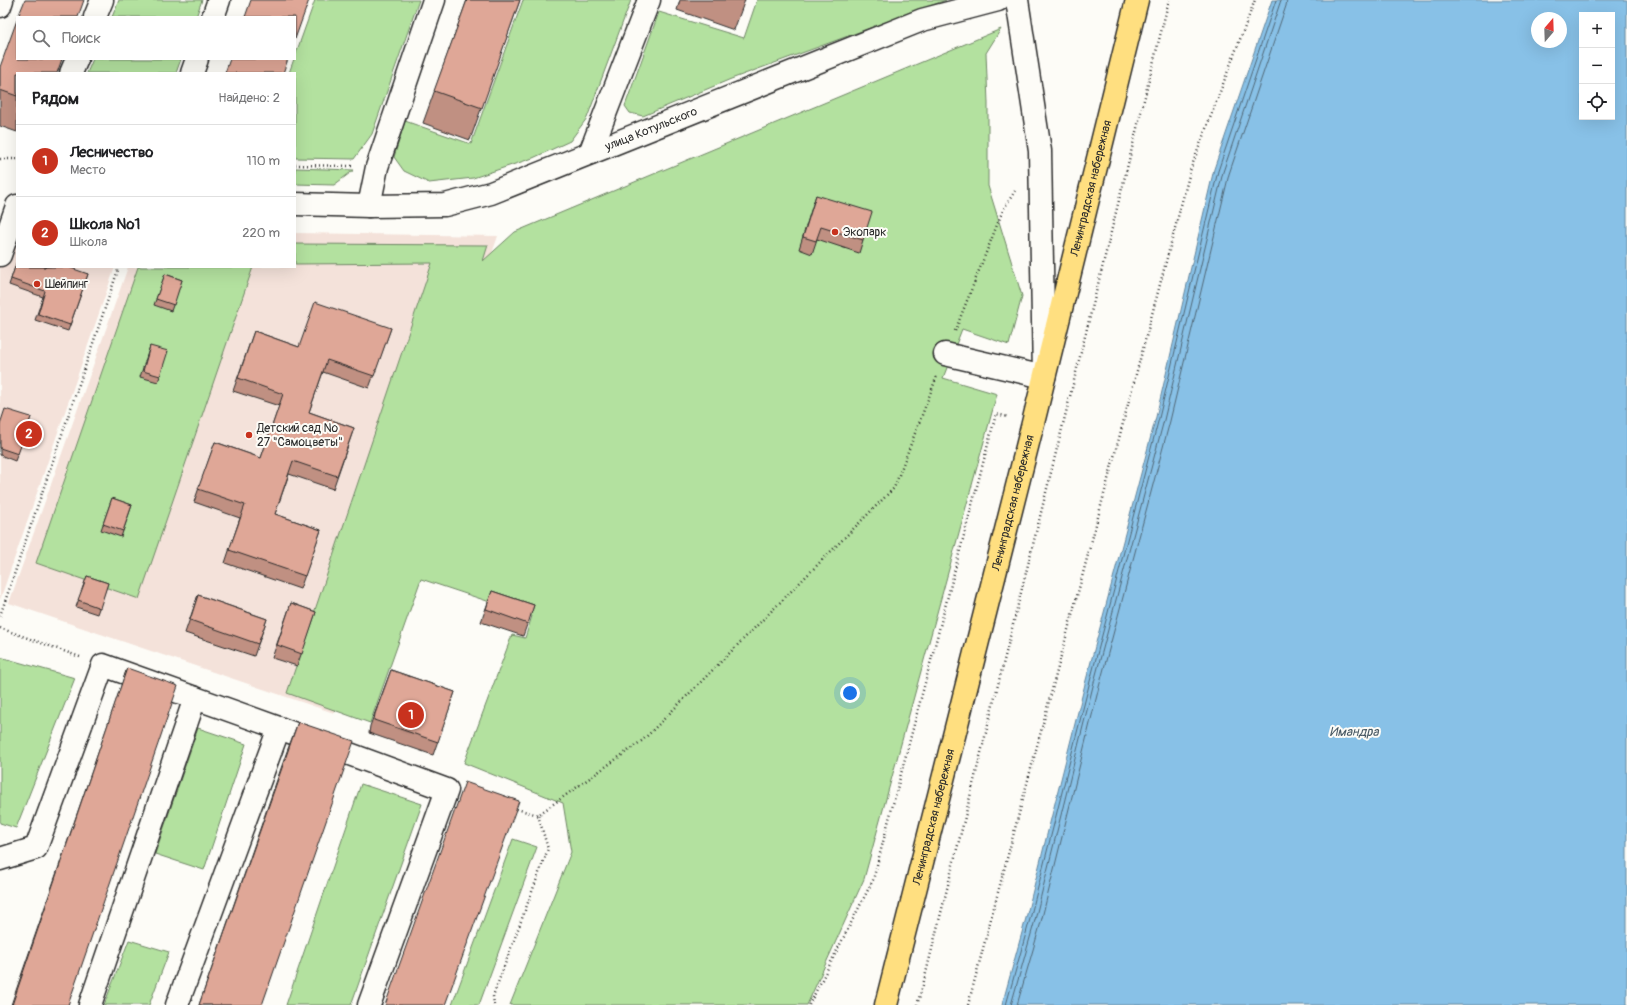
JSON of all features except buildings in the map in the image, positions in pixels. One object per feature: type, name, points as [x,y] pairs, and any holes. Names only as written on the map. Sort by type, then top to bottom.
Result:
[{"type":"main road","name":"Ленинградская набережная","points":[[886,1005],[1033,424],[1137,0]]},
{"type":"street","points":[[0,6],[2,0]]},
{"type":"street","points":[[95,16],[102,0]]},
{"type":"street","points":[[212,16],[219,0]]},
{"type":"street","points":[[369,206],[377,167],[434,0]]},
{"type":"street","points":[[590,153],[649,0]]},
{"type":"street","name":"улица Котульского","points":[[296,204],[369,206],[445,205],[491,193],[922,20],[998,0]]},
{"type":"street","points":[[945,354],[1044,377],[1040,151],[1017,0]]},
{"type":"street","points":[[71,72],[77,60]]},
{"type":"street","points":[[192,72],[197,60]]},
{"type":"street","points":[[0,201],[16,201]]},
{"type":"street","points":[[0,255],[16,209]]},
{"type":"street","points":[[0,859],[36,848],[103,665],[447,790],[369,1005]]},
{"type":"street","points":[[90,1005],[195,698]]},
{"type":"street","points":[[177,1005],[279,728]]},
{"type":"path","points":[[917,1005],[1169,0]]},
{"type":"path","points":[[968,1005],[1191,168],[1255,0]]},
{"type":"path","points":[[0,159],[16,159]]},
{"type":"path","points":[[296,165],[377,167]]},
{"type":"path","points":[[538,815],[643,740],[894,488],[945,354],[1003,210],[1015,191]]},
{"type":"path","points":[[0,616],[119,268]]},
{"type":"path","points":[[810,1005],[873,880],[996,414],[1062,430]]},
{"type":"path","points":[[0,628],[103,665]]},
{"type":"path","points":[[507,807],[538,815]]},
{"type":"path","points":[[494,1005],[494,996],[548,850],[538,815]]},
{"type":"shaded area","points":[[0,225],[16,225],[16,268],[115,268],[0,600]]},
{"type":"shaded area","name":"Детский сад № 27 \"Самоцветы\"","points":[[296,233],[498,236],[334,713],[9,603],[128,268],[296,268]]},
{"type":"green space","points":[[119,0],[202,0],[196,16],[112,16]]},
{"type":"green space","points":[[315,0],[419,0],[372,134],[354,159],[296,158],[296,72],[289,72],[294,60],[296,60],[296,53]]},
{"type":"green space","points":[[523,0],[631,0],[587,118],[570,141],[533,158],[473,178],[429,183],[404,171],[394,157],[405,121],[471,144]]},
{"type":"green space","points":[[757,0],[946,0],[731,79],[643,116],[630,113],[625,106],[659,12],[744,38]]},
{"type":"green space","points":[[1001,29],[986,53],[988,103],[988,186],[1022,296],[1009,345],[962,329],[943,378],[997,394],[864,879],[807,1005],[510,1005],[571,852],[563,803],[464,763],[512,635],[525,638],[532,616],[421,579],[370,723],[287,693],[432,263],[296,264],[296,244],[488,245],[483,261],[515,232]]},
{"type":"green space","points":[[93,60],[181,60],[176,72],[87,72]]},
{"type":"green space","points":[[296,168],[354,170],[334,185],[296,184]]},
{"type":"green space","points":[[138,268],[253,268],[139,599],[36,563]]},
{"type":"green space","points":[[0,657],[75,678],[16,828],[0,823]]},
{"type":"green space","points":[[198,728],[246,744],[204,870],[155,854]]},
{"type":"green space","points":[[361,784],[422,804],[351,1005],[286,1005]]},
{"type":"green space","points":[[513,839],[537,847],[479,1005],[452,1005]]},
{"type":"green space","points":[[129,940],[169,952],[149,1005],[104,1005]]},
{"type":"water","name":"Имандра","points":[[1272,0],[1627,0],[1627,1005],[1002,1005],[1156,417],[1214,169]]},
{"type":"place","name":"Экопарк","points":[[835,232]]},
{"type":"place","name":"Шейпинг","points":[[37,284]]},
{"type":"place","name":"Школа №1","points":[[29,434]]},
{"type":"place","name":"Детский сад № 27 \"Самоцветы\"","points":[[249,435]]},
{"type":"place","name":"Лесничество","points":[[411,715]]}]
